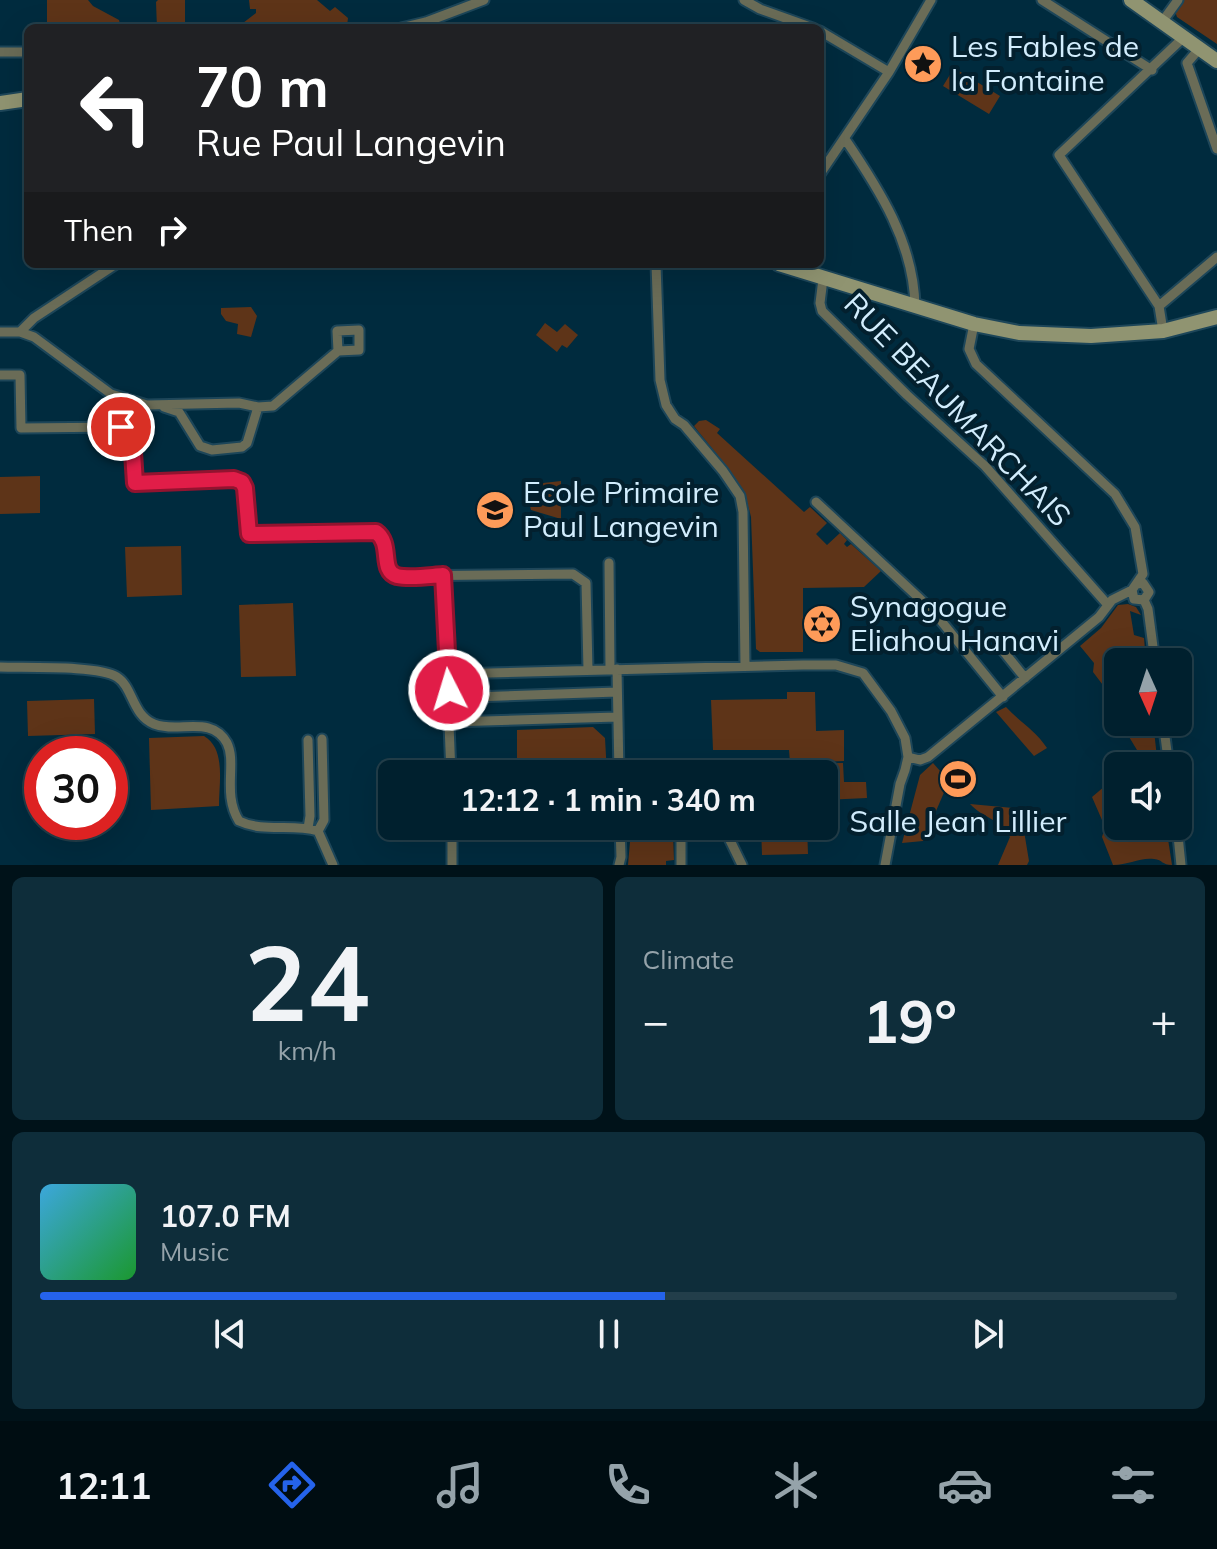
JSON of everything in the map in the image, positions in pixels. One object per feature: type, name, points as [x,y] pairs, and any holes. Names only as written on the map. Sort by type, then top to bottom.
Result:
[{"type":"main road","points":[[1131,0],[1217,61]]},
{"type":"main road","points":[[0,93],[24,97]]},
{"type":"main road","points":[[0,103],[24,99]]},
{"type":"main road","points":[[791,268],[974,324],[1019,333],[1091,336],[1163,331],[1217,317]]},
{"type":"street","points":[[411,24],[459,4],[484,0]]},
{"type":"street","points":[[744,0],[802,24]]},
{"type":"street","points":[[824,168],[889,72],[931,0]]},
{"type":"street","points":[[1042,0],[1152,70]]},
{"type":"street","points":[[1162,22],[1178,0]]},
{"type":"street","points":[[824,33],[889,72]]},
{"type":"street","points":[[1163,331],[1159,306],[1059,155],[1184,37]]},
{"type":"street","points":[[1187,63],[1199,49]]},
{"type":"street","points":[[0,52],[24,52]]},
{"type":"street","points":[[1164,58],[1180,59],[1187,63],[1217,149]]},
{"type":"street","points":[[845,139],[885,200],[900,234],[915,293],[915,307]]},
{"type":"street","points":[[1159,306],[1217,257]]},
{"type":"street","points":[[20,332],[34,318],[110,268]]},
{"type":"street","points":[[656,268],[660,380],[666,405],[675,419],[704,447],[740,496],[743,512],[745,666]]},
{"type":"street","name":"RUE BEAUMARCHAIS","points":[[823,279],[822,311],[985,466],[1108,605]]},
{"type":"street","points":[[974,324],[969,349],[976,364],[1115,494],[1135,527],[1143,574],[1134,587]]},
{"type":"street","points":[[0,332],[20,332],[34,337],[111,394],[134,403],[157,405],[239,403],[273,406],[338,351]]},
{"type":"street","points":[[0,375],[20,375],[21,428],[128,429],[132,437],[135,483],[234,479],[242,482],[249,534],[376,532],[386,542],[387,566],[391,573],[398,576],[573,574],[586,583],[588,670]]},
{"type":"street","points":[[157,405],[179,412],[200,446],[212,450],[242,447],[247,443],[258,407]]},
{"type":"street","points":[[816,502],[933,611],[1003,697]]},
{"type":"street","points":[[609,563],[619,760]]},
{"type":"street","points":[[443,575],[450,760]]},
{"type":"street","points":[[908,757],[920,760],[928,757],[1099,617],[1108,605],[1143,583],[1149,592],[1144,600],[1153,648]]},
{"type":"street","points":[[1000,647],[1025,678]]},
{"type":"street","points":[[447,674],[836,665],[863,673],[891,711],[905,738],[908,757],[885,865]]},
{"type":"street","points":[[0,667],[101,671],[118,677],[140,715],[149,723],[204,726],[218,731],[228,746],[230,801],[239,821],[253,828],[313,830],[324,820],[322,739]]},
{"type":"street","points":[[473,697],[617,692]]},
{"type":"street","points":[[449,722],[617,717]]},
{"type":"street","points":[[308,740],[313,830],[333,865]]},
{"type":"street","points":[[309,790],[323,789]]},
{"type":"street","points":[[452,840],[452,865]]},
{"type":"street","points":[[619,865],[620,840]]},
{"type":"street","points":[[681,840],[681,865]]},
{"type":"street","points":[[730,840],[742,865]]},
{"type":"street","points":[[1178,840],[1181,865]]},
{"type":"shaded area","points":[[47,0],[88,0],[119,20],[120,24],[47,24]]},
{"type":"shaded area","points":[[185,0],[185,24],[157,24],[156,2]]},
{"type":"shaded area","points":[[249,0],[317,0],[330,11],[335,7],[348,18],[347,24],[243,24],[256,13],[256,9],[250,9]]},
{"type":"shaded area","points":[[1182,0],[1217,0],[1217,44],[1177,17],[1175,11]]},
{"type":"shaded area","points":[[954,68],[1000,96],[989,114],[943,86]]},
{"type":"shaded area","points":[[251,307],[257,316],[251,337],[237,334],[238,324],[226,321],[221,314],[221,308]]},
{"type":"shaded area","points":[[545,323],[557,332],[565,324],[578,335],[567,348],[562,345],[557,352],[536,335]]},
{"type":"shaded area","points":[[706,420],[720,429],[717,433],[804,512],[810,507],[827,523],[816,534],[827,545],[840,533],[847,540],[844,544],[847,547],[851,544],[881,571],[864,587],[803,588],[803,652],[760,652],[756,649],[751,517],[736,480],[694,426]]},
{"type":"shaded area","points":[[40,476],[40,513],[0,514],[0,477]]},
{"type":"shaded area","points":[[561,481],[561,519],[531,510],[525,485]]},
{"type":"shaded area","points":[[181,546],[182,595],[127,597],[125,547]]},
{"type":"shaded area","points":[[293,603],[296,676],[241,677],[239,605]]},
{"type":"shaded area","points":[[1118,605],[1136,607],[1141,615],[1130,611],[1134,635],[1144,638],[1145,648],[1104,648],[1104,687],[1093,672],[1094,663],[1080,646],[1101,628]]},
{"type":"shaded area","points":[[787,692],[815,692],[816,731],[844,730],[844,761],[790,760],[789,750],[713,750],[711,700],[787,699]]},
{"type":"shaded area","points":[[94,699],[95,734],[28,736],[27,701]]},
{"type":"shaded area","points":[[1006,707],[1047,748],[1034,756],[996,712]]},
{"type":"shaded area","points":[[593,727],[605,738],[606,760],[517,760],[517,730]]},
{"type":"shaded area","points":[[204,736],[216,749],[218,758],[219,806],[151,810],[149,738]]},
{"type":"shaded area","points":[[1128,736],[1155,736],[1156,752],[1135,752],[1137,750]]},
{"type":"shaded area","points":[[838,763],[843,763],[844,782],[866,782],[867,798],[838,799]]},
{"type":"shaded area","points":[[933,763],[949,781],[923,841],[902,843],[920,775]]},
{"type":"shaded area","points":[[1104,787],[1104,825],[1092,797]]},
{"type":"shaded area","points":[[970,804],[1013,808],[1024,831],[1027,865],[998,865],[1010,837],[1000,825]]},
{"type":"shaded area","points":[[1104,830],[1104,840],[1168,840],[1172,865],[1149,859],[1113,865],[1102,837]]},
{"type":"shaded area","points":[[630,840],[673,840],[674,860],[666,861],[666,865],[628,865]]},
{"type":"shaded area","points":[[761,840],[808,840],[808,854],[762,855]]},
{"type":"place","name":"Les Fables de la Fontaine","points":[[923,64]]},
{"type":"place","name":"Ecole Primaire Paul Langevin","points":[[495,510]]},
{"type":"place","name":"Synagogue Eliahou Hanavi","points":[[822,624]]},
{"type":"place","name":"Salle Jean Lillier","points":[[958,779]]},
{"type":"route","points":[[121,427],[128,429],[132,437],[135,483],[234,479],[242,482],[245,488],[249,534],[376,532],[386,542],[387,566],[391,573],[398,576],[443,575],[449,690]]}]
